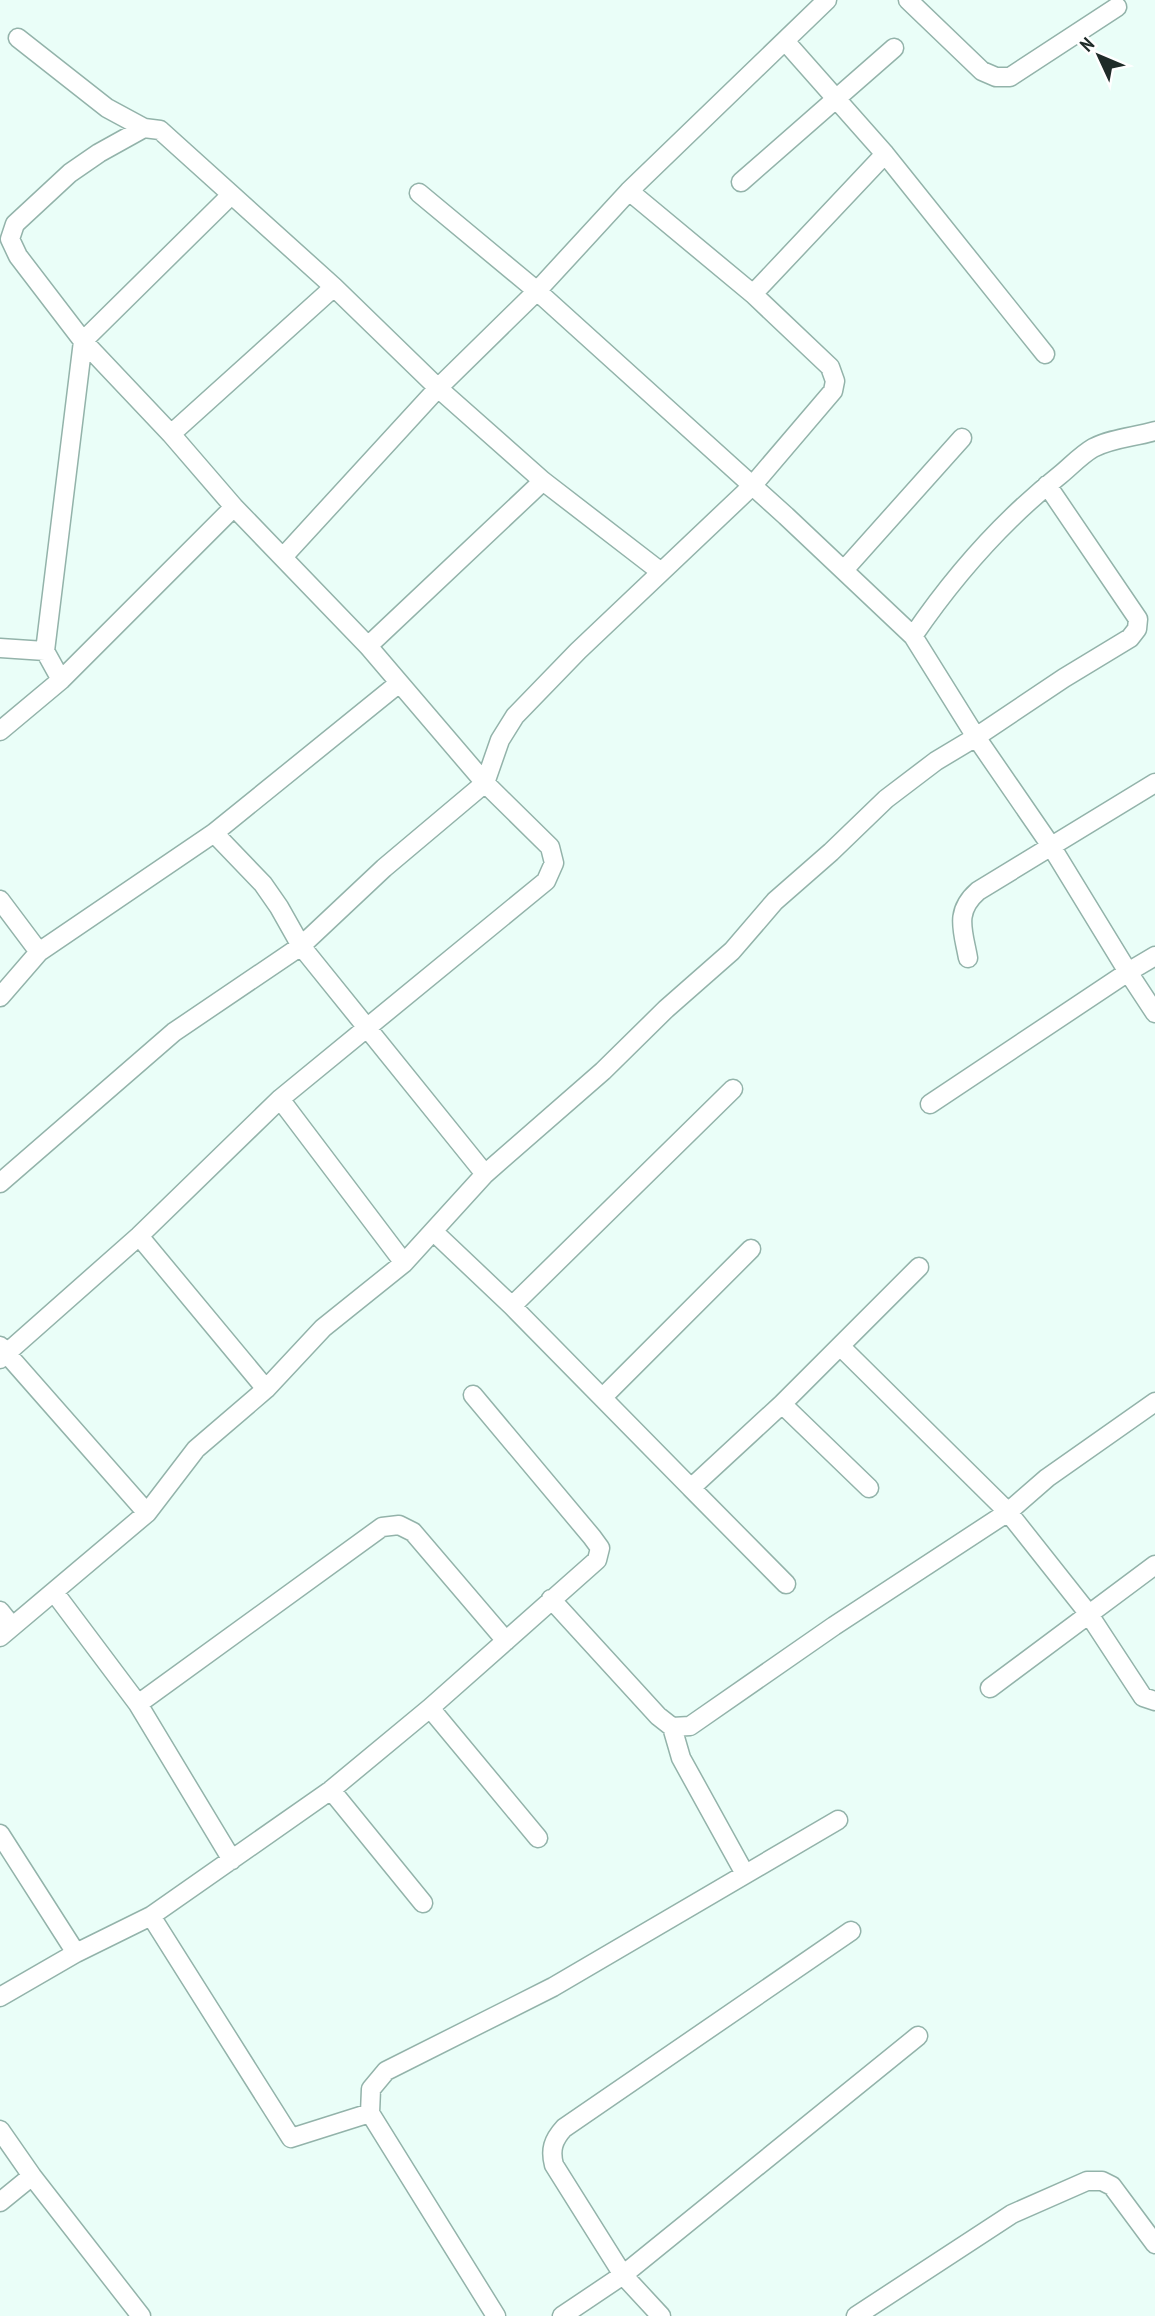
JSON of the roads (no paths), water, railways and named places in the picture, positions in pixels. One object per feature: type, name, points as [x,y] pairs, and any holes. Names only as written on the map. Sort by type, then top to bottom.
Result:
[{"type":"street","points":[[283,558],[438,388],[537,291],[629,191],[827,0]]},
{"type":"street","points":[[908,0],[982,71],[996,77],[1010,77],[1117,7]]},
{"type":"street","points":[[18,38],[107,108],[145,128],[160,130],[334,287],[438,388],[543,481],[661,572]]},
{"type":"street","points":[[785,41],[885,154],[1045,354]]},
{"type":"street","points":[[741,182],[894,48]]},
{"type":"street","points":[[145,128],[99,153],[70,173],[15,224],[10,239],[18,256],[83,341],[171,434],[234,508],[368,646],[485,783],[550,847],[554,863],[546,881],[280,1099],[139,1236],[2,1352],[147,1513]]},
{"type":"street","points":[[753,294],[885,154]]},
{"type":"street","points":[[0,1183],[174,1032],[301,946],[384,867],[485,783],[500,740],[515,716],[578,651],[752,486],[833,391],[835,381],[830,367],[753,294],[629,191]]},
{"type":"street","points":[[419,193],[537,291],[913,636],[976,737],[1051,846],[1155,1013]]},
{"type":"street","points":[[61,680],[45,651],[83,341],[231,195]]},
{"type":"street","points":[[171,434],[334,287]]},
{"type":"street","points":[[913,636],[967,563],[1010,518],[1047,485],[1093,449],[1155,430]]},
{"type":"street","points":[[844,570],[962,438]]},
{"type":"street","points":[[368,646],[543,481]]},
{"type":"street","points":[[0,1611],[6,1632],[147,1513],[196,1449],[266,1389],[323,1328],[404,1263],[485,1174],[603,1071],[666,1009],[732,951],[775,901],[886,799],[936,761],[1130,638],[1137,629],[1138,619],[1047,485]]},
{"type":"street","points":[[0,731],[61,680],[234,508]]},
{"type":"street","points":[[0,648],[45,651]]},
{"type":"street","points":[[0,997],[39,952],[214,833],[398,684]]},
{"type":"street","points":[[968,958],[961,920],[966,901],[978,891],[1155,783]]},
{"type":"street","points":[[214,833],[263,884],[301,946],[485,1174]]},
{"type":"street","points":[[0,900],[39,952]]},
{"type":"street","points":[[930,1104],[1155,956]]},
{"type":"street","points":[[512,1306],[733,1090]]},
{"type":"street","points":[[280,1099],[404,1263]]},
{"type":"street","points":[[434,1232],[512,1306],[786,1584]]},
{"type":"street","points":[[139,1236],[266,1389]]},
{"type":"street","points":[[603,1397],[751,1249]]},
{"type":"street","points":[[691,1488],[782,1404],[919,1267]]},
{"type":"street","points":[[840,1346],[1008,1512],[1088,1613],[1143,1697],[1155,1701]]},
{"type":"street","points":[[0,1997],[76,1953],[151,1916],[331,1790],[430,1709],[597,1560],[600,1548],[592,1537],[473,1395]]},
{"type":"street","points":[[671,1727],[691,1726],[703,1719],[834,1626],[1008,1512],[1047,1478],[1155,1402]]},
{"type":"street","points":[[782,1404],[869,1488]]},
{"type":"street","points":[[138,1704],[382,1527],[399,1525],[413,1532],[506,1641]]},
{"type":"street","points":[[990,1688],[1155,1565]]},
{"type":"street","points":[[54,1592],[138,1704],[232,1860]]},
{"type":"street","points":[[551,1599],[671,1727],[681,1758],[745,1874]]},
{"type":"street","points":[[430,1709],[538,1838]]},
{"type":"street","points":[[331,1790],[423,1903]]},
{"type":"street","points":[[496,2316],[370,2113],[371,2089],[386,2071],[552,1987],[838,1820]]},
{"type":"street","points":[[0,1833],[76,1953]]},
{"type":"street","points":[[151,1916],[291,2138],[370,2113]]},
{"type":"street","points":[[661,2316],[623,2275],[554,2165],[551,2153],[556,2136],[851,1931]]},
{"type":"street","points":[[562,2316],[623,2275],[918,2036]]},
{"type":"street","points":[[0,2130],[32,2176],[141,2316]]},
{"type":"street","points":[[0,2202],[32,2176]]},
{"type":"street","points":[[856,2316],[1012,2214],[1087,2181],[1102,2181],[1112,2186],[1155,2244]]}]
